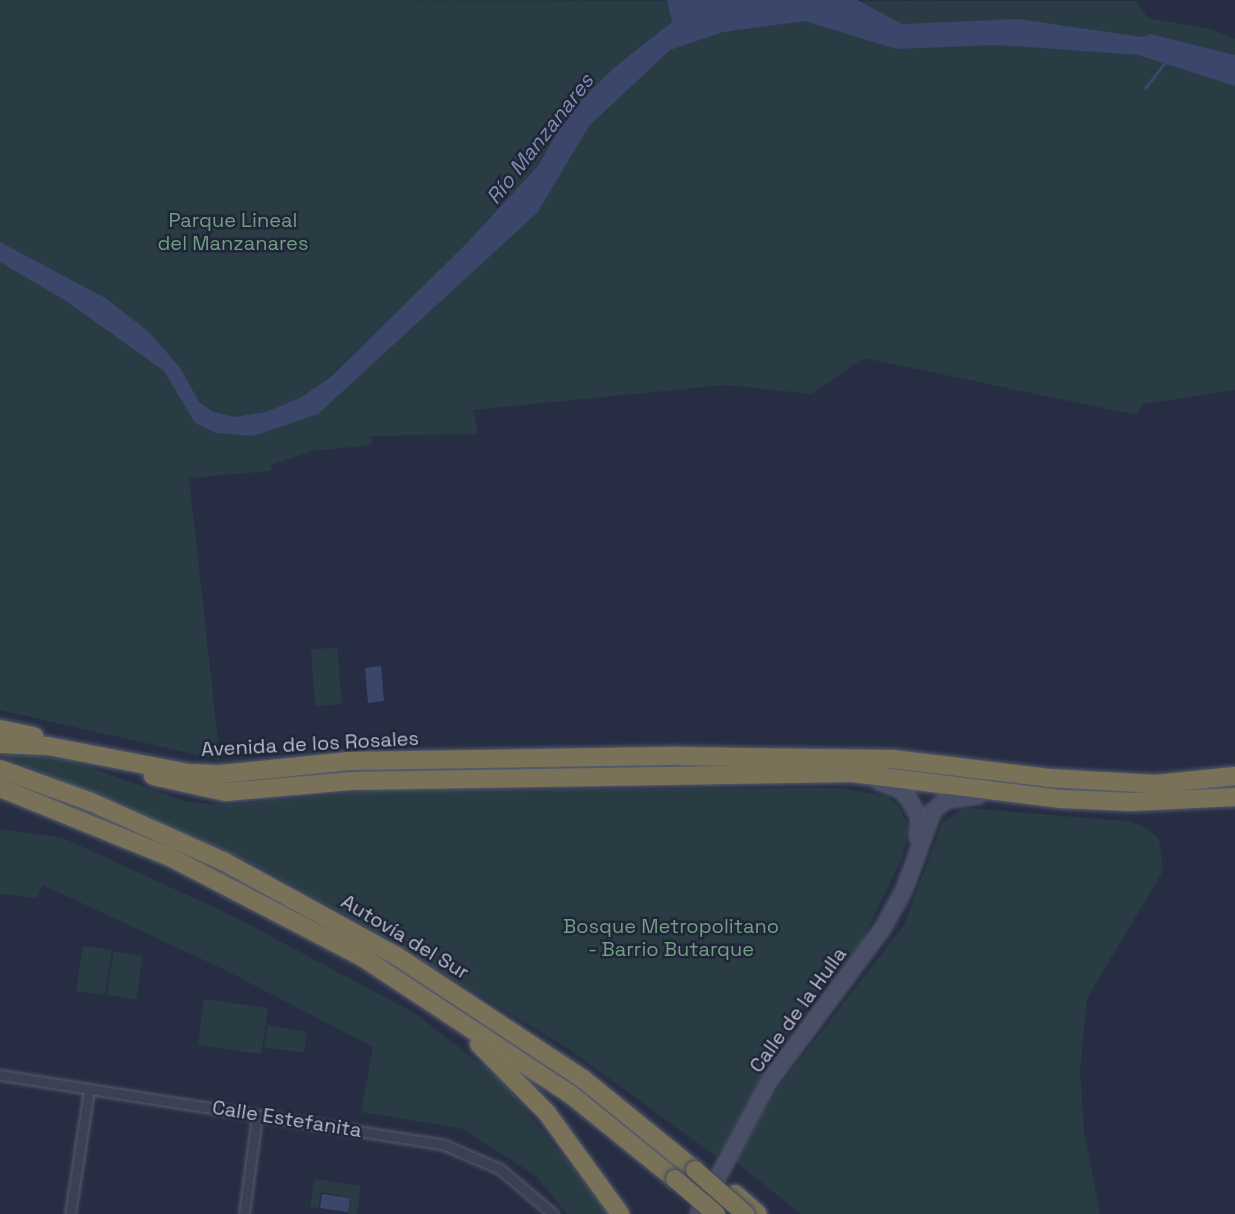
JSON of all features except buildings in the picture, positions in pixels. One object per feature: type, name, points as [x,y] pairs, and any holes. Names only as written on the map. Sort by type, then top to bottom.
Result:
[{"type":"highway","points":[[0,729],[221,774]]},
{"type":"highway","name":"Avenida de los Rosales","points":[[0,744],[48,746],[188,773],[221,774],[349,761],[830,756],[893,759],[1049,778],[1156,784],[1235,776]]},
{"type":"highway","name":"Avenida de los Rosales","points":[[95,755],[194,788],[226,792],[351,780],[852,773],[1061,799],[1132,802],[1235,797]]},
{"type":"highway","name":"Autovía del Sur","points":[[0,769],[91,802],[223,861],[386,950],[583,1079],[695,1170],[753,1213]]},
{"type":"highway","name":"Autovía del Sur","points":[[0,788],[170,857],[362,957],[570,1094],[716,1214]]},
{"type":"highway","points":[[362,957],[395,987],[488,1050],[521,1083],[620,1214]]},
{"type":"street","points":[[760,773],[883,782],[902,791],[919,818],[913,862]]},
{"type":"street","points":[[913,862],[933,811],[946,800],[962,796],[1061,799]]},
{"type":"street","name":"Calle de la Hulla","points":[[698,1214],[770,1080],[883,928],[913,862]]},
{"type":"street","name":"Calle Estefanita","points":[[0,1075],[442,1144],[500,1169],[553,1214]]},
{"type":"street","points":[[70,1214],[89,1090]]},
{"type":"street","points":[[244,1214],[257,1115]]},
{"type":"green space","name":"Parque Lineal del Manzanares","points":[[0,0],[1136,1],[1148,18],[1211,29],[1235,39],[1235,390],[1144,404],[1136,415],[864,358],[812,394],[725,385],[473,410],[478,434],[371,436],[372,445],[313,451],[271,465],[272,471],[189,478],[220,760],[0,710]]},
{"type":"green space","points":[[337,647],[342,704],[315,706],[311,650]]},
{"type":"green space","name":"Bosque Metropolitano - Barrio Butarque","points":[[30,754],[69,760],[188,802],[226,805],[381,790],[839,788],[887,796],[899,806],[908,826],[903,856],[861,943],[805,1008],[772,1057],[717,1157],[570,1050],[357,921],[254,864],[0,755]]},
{"type":"green space","points":[[964,808],[1126,821],[1143,826],[1159,839],[1163,871],[1087,998],[1080,1070],[1084,1130],[1100,1214],[801,1214],[736,1162],[777,1089],[904,925],[942,823]]},
{"type":"green space","points":[[0,829],[63,838],[233,916],[416,1014],[502,1081],[610,1214],[567,1214],[536,1176],[463,1129],[361,1112],[373,1047],[223,969],[43,885],[37,898],[0,894]]},
{"type":"green space","points":[[83,946],[112,950],[105,995],[76,991]]},
{"type":"green space","points":[[114,951],[143,956],[136,1000],[107,995]]},
{"type":"green space","points":[[204,999],[268,1008],[261,1054],[198,1045]]},
{"type":"green space","points":[[268,1025],[307,1032],[304,1053],[264,1047]]},
{"type":"green space","points":[[314,1179],[361,1186],[357,1214],[348,1214],[350,1197],[321,1192],[318,1208],[310,1207]]},
{"type":"water","points":[[667,0],[857,0],[902,24],[1018,19],[1142,37],[1151,34],[1235,55],[1235,86],[1138,55],[997,45],[896,49],[805,21],[723,32],[670,50],[589,126],[537,213],[318,414],[253,436],[216,433],[195,423],[164,371],[66,301],[0,262],[0,242],[105,298],[148,331],[181,369],[199,402],[213,412],[235,417],[266,412],[300,398],[331,377],[467,243],[538,166],[570,111],[615,67],[672,22]]},
{"type":"water","points":[[381,666],[384,701],[368,703],[365,668]]},
{"type":"water","points":[[322,1194],[350,1198],[348,1212],[320,1208]]},
{"type":"waterway","points":[[1145,88],[1166,61]]},
{"type":"water label","name":"Río Manzanares","points":[[540,139]]}]
